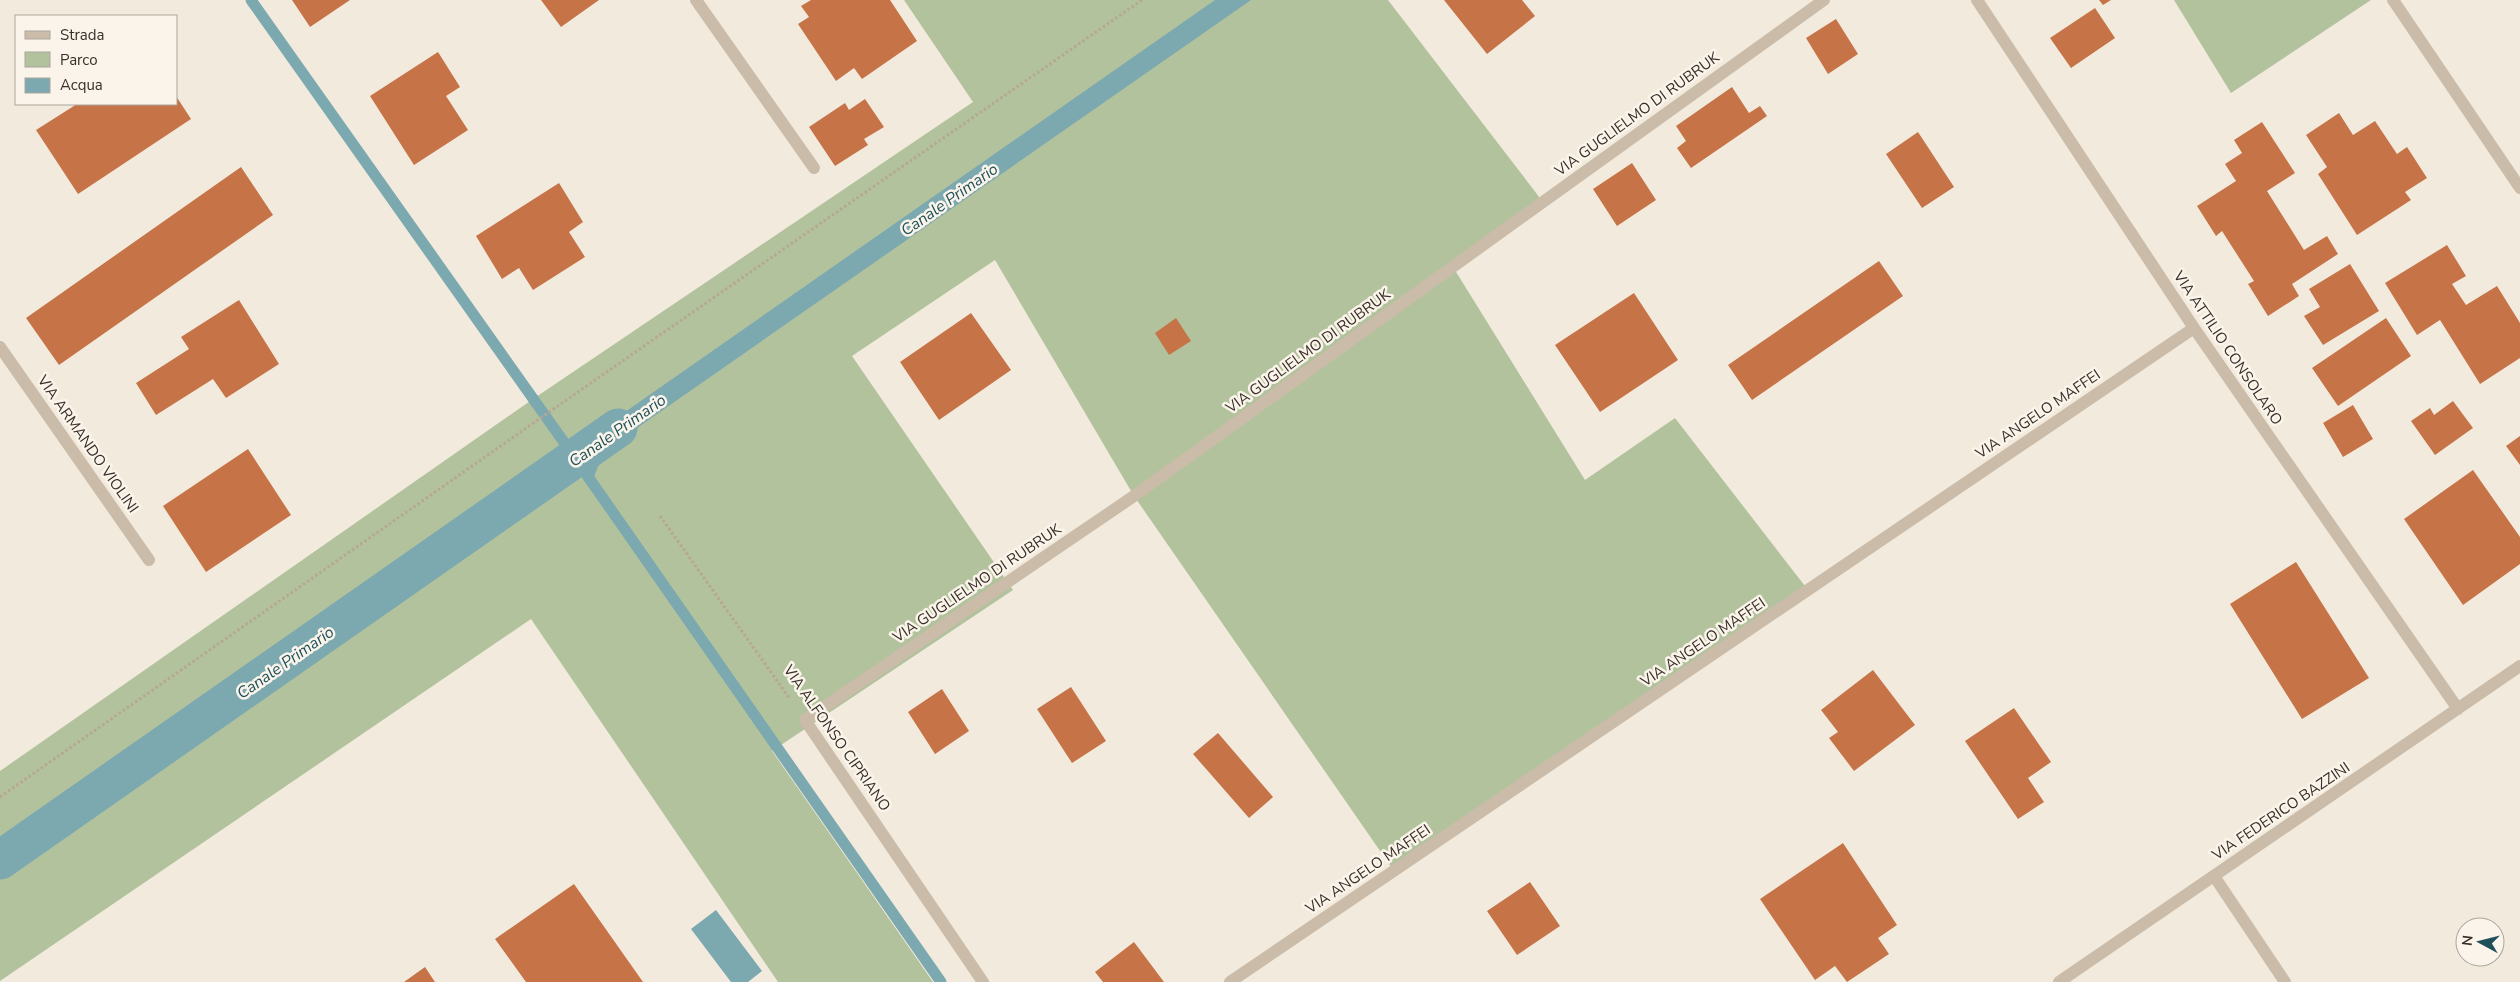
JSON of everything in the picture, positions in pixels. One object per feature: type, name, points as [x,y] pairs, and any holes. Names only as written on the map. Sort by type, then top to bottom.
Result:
[{"type":"street","points":[[696,0],[814,168]]},
{"type":"street","name":"VIA GUGLIELMO DI RUBRUK","points":[[805,720],[1134,496],[1824,0]]},
{"type":"street","name":"VIA ATTILIO CONSOLARO","points":[[1977,0],[2194,328],[2458,709]]},
{"type":"street","points":[[2393,0],[2520,188]]},
{"type":"street","name":"VIA ANGELO MAFFEI","points":[[1230,982],[2194,328]]},
{"type":"street","name":"VIA ARMANDO VIOLINI","points":[[0,347],[149,560]]},
{"type":"street","name":"VIA FEDERICO BAZZINI","points":[[2059,982],[2520,666]]},
{"type":"street","name":"VIA ALFONSO CIPRIANO","points":[[805,720],[983,982]]},
{"type":"street","points":[[2214,876],[2285,982]]},
{"type":"path","points":[[0,796],[1142,0]]},
{"type":"path","name":"VIA ALFONSO CIPRIANO","points":[[660,516],[805,720]]},
{"type":"green space","points":[[904,0],[1388,0],[1543,202],[1453,267],[1585,480],[1675,418],[1808,590],[1394,871],[1134,496],[995,260],[852,356],[1013,590],[772,751],[933,982],[778,982],[531,619],[0,981],[0,771],[533,399],[973,102]]},
{"type":"green space","points":[[2174,0],[2371,0],[2231,93]]},
{"type":"water","points":[[1215,0],[1251,0],[604,451],[592,482],[564,443],[576,444],[592,435]]},
{"type":"water","points":[[716,910],[762,971],[748,982],[731,982],[691,929]]},
{"type":"building","points":[[292,0],[350,0],[310,27]]},
{"type":"building","points":[[541,0],[599,0],[561,27]]},
{"type":"building","points":[[811,0],[890,0],[917,41],[862,79],[854,68],[836,81],[798,24],[809,17],[801,6]]},
{"type":"building","points":[[1444,0],[1522,0],[1535,16],[1487,54]]},
{"type":"building","points":[[2099,0],[2111,0],[2103,5]]},
{"type":"building","points":[[2095,8],[2115,38],[2071,68],[2050,38]]},
{"type":"building","points":[[1836,19],[1858,54],[1828,74],[1806,38]]},
{"type":"building","points":[[438,52],[460,87],[446,96],[468,130],[414,165],[370,96]]},
{"type":"building","points":[[1732,87],[1749,113],[1760,106],[1767,116],[1691,168],[1677,148],[1686,141],[1676,126]]},
{"type":"building","points":[[178,99],[191,119],[78,194],[36,130],[75,105],[178,105]]},
{"type":"building","points":[[865,99],[884,127],[864,139],[868,145],[835,166],[809,127],[845,103],[849,110]]},
{"type":"building","points":[[2339,113],[2353,135],[2375,121],[2397,154],[2407,147],[2427,178],[2405,192],[2411,200],[2357,235],[2318,174],[2327,167],[2306,135]]},
{"type":"building","points":[[2262,122],[2295,173],[2267,191],[2304,250],[2327,236],[2338,254],[2292,284],[2299,296],[2268,316],[2248,284],[2254,281],[2222,231],[2216,236],[2197,206],[2236,181],[2225,164],[2242,153],[2234,140]]},
{"type":"building","points":[[1918,132],[1954,187],[1922,208],[1886,154]]},
{"type":"building","points":[[1632,163],[1656,200],[1617,226],[1593,189]]},
{"type":"building","points":[[241,167],[273,215],[59,365],[26,318]]},
{"type":"building","points":[[559,183],[583,222],[569,232],[585,257],[533,290],[519,268],[502,279],[476,236]]},
{"type":"building","points":[[2447,245],[2466,276],[2452,284],[2466,305],[2497,286],[2520,323],[2520,358],[2480,384],[2440,320],[2417,335],[2385,283]]},
{"type":"building","points":[[1879,261],[1903,296],[1752,400],[1728,365]]},
{"type":"building","points":[[2350,264],[2379,311],[2323,345],[2304,316],[2320,307],[2309,289]]},
{"type":"building","points":[[1634,293],[1678,360],[1600,412],[1555,345]]},
{"type":"building","points":[[239,300],[279,364],[226,398],[213,379],[156,415],[136,383],[189,349],[181,337]]},
{"type":"building","points":[[971,313],[1011,370],[939,420],[900,362]]},
{"type":"building","points":[[1176,318],[1191,341],[1169,355],[1155,333]]},
{"type":"building","points":[[2386,318],[2411,356],[2338,406],[2312,368]]},
{"type":"building","points":[[2453,401],[2473,428],[2435,455],[2411,421],[2430,408],[2434,415]]},
{"type":"building","points":[[2353,405],[2373,439],[2343,457],[2323,423]]},
{"type":"building","points":[[2520,436],[2520,465],[2506,446]]},
{"type":"building","points":[[248,449],[291,515],[206,572],[163,506]]},
{"type":"building","points":[[2473,470],[2520,537],[2520,564],[2463,605],[2404,519]]},
{"type":"building","points":[[2296,562],[2369,678],[2302,719],[2230,604]]},
{"type":"building","points":[[1873,670],[1915,725],[1854,771],[1829,738],[1838,732],[1821,710]]},
{"type":"building","points":[[1071,687],[1106,741],[1072,763],[1037,709]]},
{"type":"building","points":[[942,689],[969,731],[935,754],[908,712]]},
{"type":"building","points":[[2014,708],[2051,762],[2028,778],[2044,802],[2018,819],[1965,741]]},
{"type":"building","points":[[1218,733],[1273,797],[1249,818],[1193,754]]},
{"type":"building","points":[[1843,843],[1897,925],[1878,938],[1889,954],[1847,982],[1835,966],[1815,980],[1760,899]]},
{"type":"building","points":[[1530,882],[1560,926],[1517,955],[1487,911]]},
{"type":"building","points":[[574,884],[643,982],[526,982],[495,939]]},
{"type":"building","points":[[1134,942],[1164,982],[1103,982],[1095,972]]},
{"type":"building","points":[[425,967],[435,982],[404,982]]},
{"type":"waterway","points":[[251,0],[573,455]]},
{"type":"waterway","name":"Canale Primario","points":[[0,860],[618,428]]},
{"type":"waterway","points":[[584,471],[941,982]]}]
